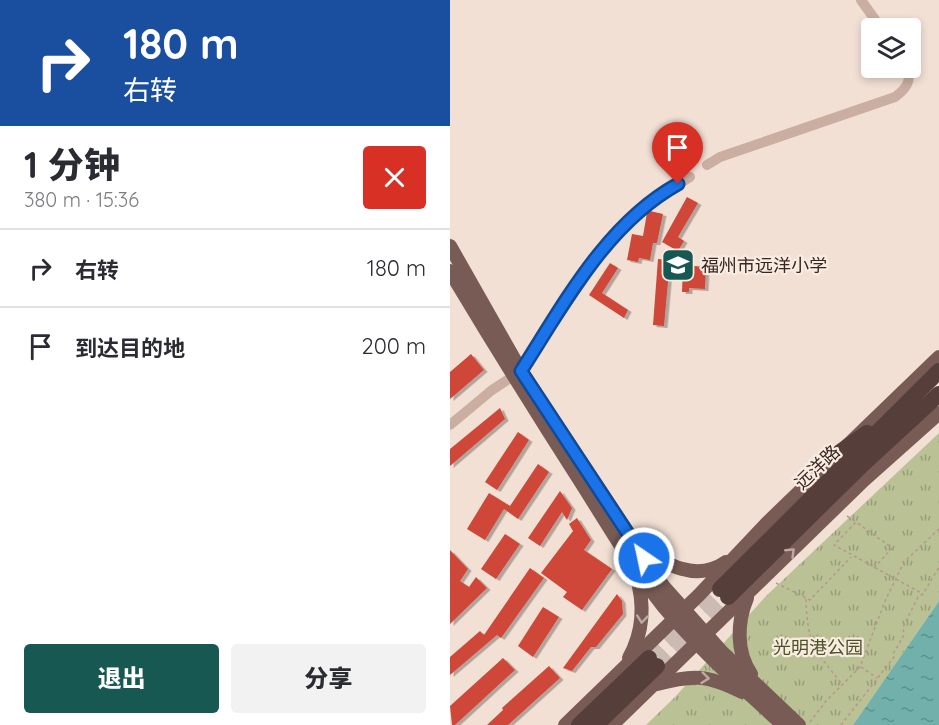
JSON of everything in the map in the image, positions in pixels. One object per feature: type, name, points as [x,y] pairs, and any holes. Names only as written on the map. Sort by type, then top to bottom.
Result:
[{"type":"highway","name":"远洋路","points":[[909,411],[939,371]]},
{"type":"highway","name":"远洋路","points":[[724,593],[856,456],[909,411],[939,394]]},
{"type":"highway","points":[[840,452],[909,411]]},
{"type":"highway","points":[[864,480],[909,411]]},
{"type":"highway","points":[[579,725],[653,662],[596,725]]},
{"type":"main road","points":[[450,246],[517,374],[633,565],[721,659],[756,693],[796,724]]},
{"type":"main road","points":[[450,271],[517,374],[634,544],[659,591]]},
{"type":"main road","points":[[565,725],[939,357]]},
{"type":"main road","points":[[612,725],[864,480],[939,413]]},
{"type":"main road","points":[[634,544],[668,565],[688,572],[707,570],[722,565],[735,556]]},
{"type":"main road","points":[[621,670],[631,656],[641,627],[642,596],[633,565]]},
{"type":"main road","points":[[749,593],[741,612],[739,633],[745,666],[756,693]]},
{"type":"main road","points":[[655,684],[678,678],[699,677],[717,680],[756,693]]},
{"type":"street","points":[[861,0],[874,18]]},
{"type":"street","points":[[707,165],[720,157],[895,97],[904,91],[909,82],[908,78]]},
{"type":"street","points":[[450,425],[492,390],[517,374],[593,262],[620,229],[641,208],[690,177]]},
{"type":"path","points":[[846,516],[892,548],[874,568]]},
{"type":"path","points":[[856,522],[834,545],[924,594]]},
{"type":"path","points":[[796,724],[826,700],[860,667],[885,602],[904,562],[939,529]]},
{"type":"path","points":[[776,583],[810,600],[853,556]]},
{"type":"path","points":[[841,725],[894,657],[904,635],[903,627],[918,597],[924,594],[939,567]]},
{"type":"path","points":[[806,598],[806,626],[815,651],[842,684]]},
{"type":"path","points":[[860,667],[877,678]]},
{"type":"green space","name":"光明港公园","points":[[939,433],[939,601],[853,725],[646,725],[675,697],[766,596]]},
{"type":"water","points":[[939,601],[939,725],[853,725]]},
{"type":"building","points":[[687,197],[698,203],[678,237],[684,241],[678,251],[662,242]]},
{"type":"building","points":[[650,211],[663,214],[657,243],[653,243],[650,260],[639,258],[638,262],[627,260],[632,234],[643,236],[647,213]]},
{"type":"building","points":[[658,259],[670,260],[664,326],[653,325]]},
{"type":"building","points":[[610,263],[618,268],[602,293],[628,310],[624,318],[589,295]]},
{"type":"building","points":[[683,265],[706,267],[705,289],[689,288],[689,292],[682,292]]},
{"type":"building","points":[[471,354],[484,370],[450,399],[450,372]]},
{"type":"building","points":[[500,408],[505,419],[450,466],[450,449]]},
{"type":"building","points":[[518,432],[529,440],[497,490],[485,482]]},
{"type":"building","points":[[538,464],[549,472],[518,519],[504,509],[485,540],[467,529],[489,493],[510,506]]},
{"type":"building","points":[[560,491],[572,508],[567,520],[562,512],[540,546],[528,538]]},
{"type":"building","points":[[577,518],[591,540],[584,550],[612,569],[582,610],[563,597],[567,592],[541,573],[573,531],[569,524]]},
{"type":"building","points":[[505,534],[520,544],[496,579],[481,569]]},
{"type":"building","points":[[450,550],[468,569],[460,581],[469,587],[476,577],[487,588],[450,624]]},
{"type":"building","points":[[530,568],[544,578],[501,638],[497,635],[450,675],[450,657],[480,631],[484,635]]},
{"type":"building","points":[[617,594],[622,601],[623,614],[596,647],[591,647],[572,671],[563,668]]},
{"type":"building","points":[[543,607],[559,617],[533,657],[518,646]]},
{"type":"building","points":[[503,658],[515,670],[455,725],[452,725],[450,706]]},
{"type":"building","points":[[549,666],[560,678],[508,725],[487,725],[503,710],[502,708]]},
{"type":"tunnel","points":[[649,658],[720,589]]},
{"type":"tunnel","points":[[657,666],[728,597]]},
{"type":"place","name":"福州市远洋小学","points":[[678,265]]},
{"type":"route","points":[[644,558],[521,371],[600,253],[620,229],[641,208],[665,190],[678,184]]}]
